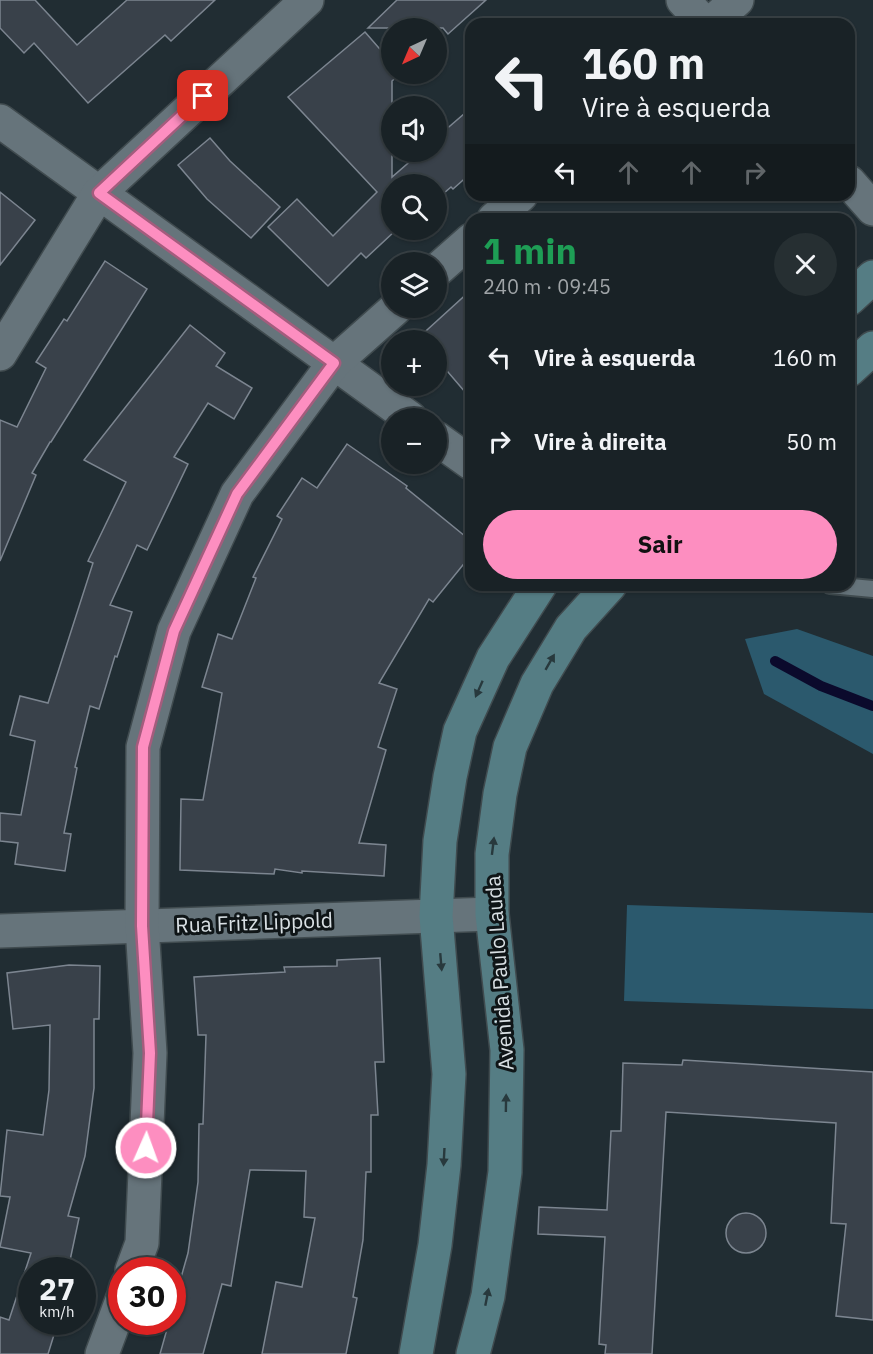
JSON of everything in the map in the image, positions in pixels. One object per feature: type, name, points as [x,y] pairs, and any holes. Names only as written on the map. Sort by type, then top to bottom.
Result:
[{"type":"main road","points":[[855,294],[873,277]]},
{"type":"main road","points":[[855,364],[873,348]]},
{"type":"main road","points":[[416,1354],[444,1165],[449,1074],[436,916],[440,841],[450,777],[460,731],[493,658],[536,591]]},
{"type":"main road","name":"Avenida Paulo Lauda","points":[[473,1354],[488,1296],[505,1172],[507,1050],[492,914],[492,854],[500,794],[510,747],[551,659],[571,628],[605,591]]},
{"type":"street","points":[[0,354],[99,193],[307,0]]},
{"type":"street","points":[[683,0],[700,18]]},
{"type":"street","points":[[717,18],[737,0]]},
{"type":"street","points":[[0,121],[396,408]]},
{"type":"street","points":[[855,188],[873,208]]},
{"type":"street","points":[[500,213],[514,201]]},
{"type":"street","points":[[447,261],[465,245]]},
{"type":"street","points":[[137,1257],[142,1243],[150,1053],[142,926],[143,747],[174,631],[237,494],[334,363],[385,318]]},
{"type":"street","points":[[447,446],[465,459]]},
{"type":"street","name":"Rua Fritz Lippold","points":[[0,931],[492,914]]},
{"type":"street","points":[[102,1354],[109,1335]]},
{"type":"lane","points":[[855,588],[873,590]]},
{"type":"shaded area","points":[[797,629],[873,656],[873,754],[764,694],[745,639]]},
{"type":"shaded area","points":[[627,905],[873,913],[873,1009],[624,1001]]},
{"type":"building","points":[[0,0],[35,0],[77,45],[127,0],[215,0],[171,41],[165,35],[88,103],[34,43],[24,53],[0,28]]},
{"type":"building","points":[[397,0],[486,0],[448,34],[447,18],[381,18],[381,28],[368,28]]},
{"type":"building","points":[[365,32],[381,50],[381,84],[392,84],[392,96],[381,96],[381,162],[392,162],[392,174],[381,174],[381,240],[385,240],[366,258],[361,253],[328,286],[268,227],[297,199],[333,236],[377,192],[288,97]]},
{"type":"building","points":[[465,113],[465,178],[453,189],[451,187],[447,190],[447,174],[395,174],[409,162],[447,162],[447,129]]},
{"type":"building","points":[[210,138],[230,161],[280,207],[251,238],[207,199],[178,165]]},
{"type":"building","points":[[0,192],[35,220],[0,265]]},
{"type":"building","points":[[105,261],[147,289],[32,473],[36,475],[0,561],[0,420],[17,427],[46,368],[36,362],[64,319],[67,321]]},
{"type":"building","points":[[465,295],[465,392],[447,371],[447,330],[427,330],[440,318],[447,318],[447,312]]},
{"type":"building","points":[[190,325],[225,353],[216,366],[252,388],[234,419],[208,403],[174,457],[188,464],[147,550],[137,545],[110,605],[132,612],[117,657],[115,656],[99,709],[90,706],[75,767],[77,768],[64,833],[71,834],[65,871],[15,864],[18,843],[0,841],[0,813],[21,815],[35,741],[10,735],[20,696],[48,703],[93,563],[88,561],[126,482],[84,460]]},
{"type":"building","points":[[347,444],[381,468],[381,474],[390,474],[407,486],[406,488],[465,536],[465,562],[433,602],[429,599],[379,683],[397,689],[378,747],[386,750],[359,843],[386,845],[384,876],[302,871],[302,873],[275,869],[274,874],[180,870],[181,799],[203,800],[222,693],[202,687],[218,634],[232,639],[256,578],[253,577],[282,519],[277,516],[302,478],[317,488]]},
{"type":"building","points":[[380,958],[384,1062],[375,1062],[378,1115],[371,1115],[371,1172],[366,1172],[363,1240],[353,1297],[357,1298],[346,1354],[262,1354],[276,1282],[302,1287],[315,1218],[304,1217],[306,1171],[250,1170],[231,1286],[222,1284],[203,1354],[160,1354],[165,1335],[186,1335],[186,1260],[198,1182],[199,1124],[203,1124],[206,1035],[198,1035],[194,977],[285,972],[284,967],[337,966],[337,960]]},
{"type":"building","points":[[69,965],[100,966],[99,1019],[94,1019],[94,1088],[85,1156],[68,1216],[79,1218],[71,1257],[30,1257],[31,1253],[0,1247],[10,1197],[0,1196],[7,1130],[43,1135],[49,1090],[50,1025],[13,1029],[7,973]]},
{"type":"building","points":[[683,1060],[873,1072],[873,1320],[836,1316],[846,1224],[831,1223],[836,1123],[666,1112],[652,1354],[605,1354],[606,1345],[599,1344],[605,1237],[538,1234],[539,1207],[607,1210],[611,1131],[621,1131],[623,1063],[682,1065]]},
{"type":"building","points":[[746,1213],[754,1214],[760,1219],[765,1225],[765,1241],[760,1247],[754,1252],[746,1253],[738,1252],[732,1247],[727,1241],[726,1233],[727,1225],[732,1219],[738,1214]]},
{"type":"building","points":[[18,1293],[18,1335],[54,1335],[48,1354],[0,1354],[0,1317],[9,1320]]},
{"type":"waterway","points":[[775,661],[821,686],[873,706]]},
{"type":"route","points":[[146,1148],[150,1053],[142,926],[143,747],[174,631],[237,494],[334,363],[99,193],[203,96]]}]
